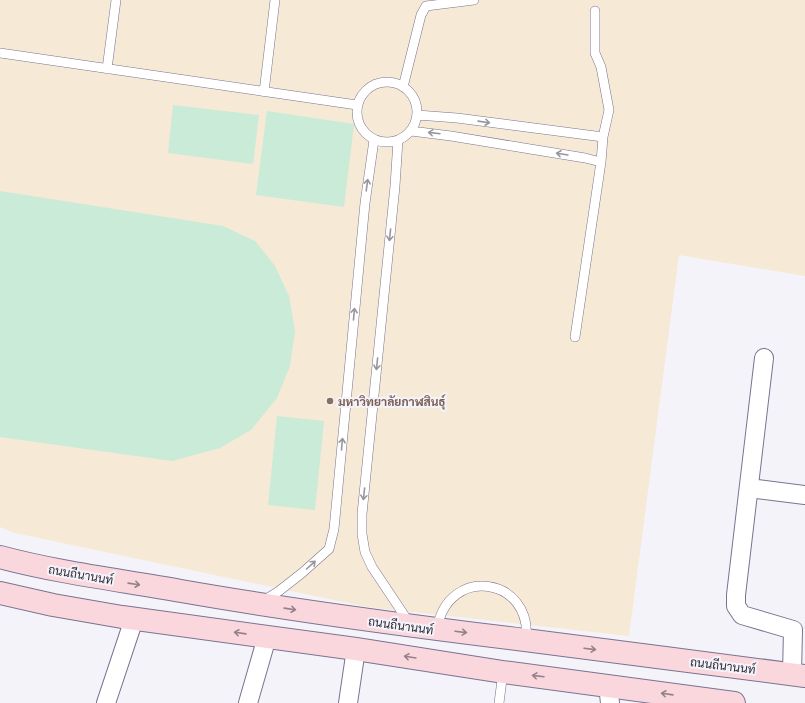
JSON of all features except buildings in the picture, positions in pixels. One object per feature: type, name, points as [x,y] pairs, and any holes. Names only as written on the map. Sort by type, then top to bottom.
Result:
[{"type":"main road","name":"ถนนถีนานนท์","points":[[0,557],[34,566],[257,605],[799,675]]},
{"type":"main road","points":[[0,593],[53,605],[134,619],[356,649],[504,672],[609,694],[734,703]]},
{"type":"street","points":[[764,358],[736,595],[736,606],[742,615],[799,631],[799,675]]},
{"type":"street","points":[[749,488],[805,495]]},
{"type":"street","points":[[106,703],[134,619]]},
{"type":"street","points":[[248,703],[267,637]]},
{"type":"street","points":[[348,703],[356,649]]},
{"type":"lane","points":[[107,69],[116,0]]},
{"type":"lane","points":[[264,92],[274,0]]},
{"type":"lane","points":[[403,87],[421,15],[426,6],[474,0]]},
{"type":"lane","points":[[575,337],[601,162],[603,137],[609,110],[602,67],[595,53],[595,11]]},
{"type":"lane","points":[[0,53],[357,105]]},
{"type":"lane","points":[[388,82],[396,83],[410,92],[417,107],[417,115],[415,123],[405,136],[398,140],[386,142],[374,140],[367,135],[358,122],[356,113],[357,105],[360,97],[365,91],[376,84],[388,82]]},
{"type":"lane","points":[[417,115],[457,118],[603,137]]},
{"type":"lane","points":[[411,130],[585,158],[601,162]]},
{"type":"lane","points":[[257,605],[279,591],[329,549],[334,529],[366,197],[374,140]]},
{"type":"lane","points":[[398,140],[396,186],[362,514],[362,534],[365,552],[372,567],[411,626]]},
{"type":"lane","points":[[437,629],[443,609],[457,594],[471,588],[487,587],[498,589],[515,601],[525,619],[527,630],[526,640]]},
{"type":"lane","points":[[499,703],[504,672]]},
{"type":"shaded area","name":"มหาวิทยาลัยกาฬสินธุ์","points":[[0,0],[805,0],[805,276],[679,255],[629,636],[367,607],[15,533],[0,527]]},
{"type":"green space","points":[[173,105],[259,115],[253,164],[168,153]]},
{"type":"green space","points":[[267,111],[354,124],[344,207],[256,195]]},
{"type":"green space","points":[[0,191],[223,226],[255,241],[275,266],[289,296],[295,331],[290,366],[277,398],[251,430],[220,448],[172,461],[0,437]]},
{"type":"green space","points":[[277,416],[324,421],[315,510],[268,505]]},
{"type":"place","name":"มหาวิทยาลัยกาฬสินธุ์","points":[[330,401]]}]
